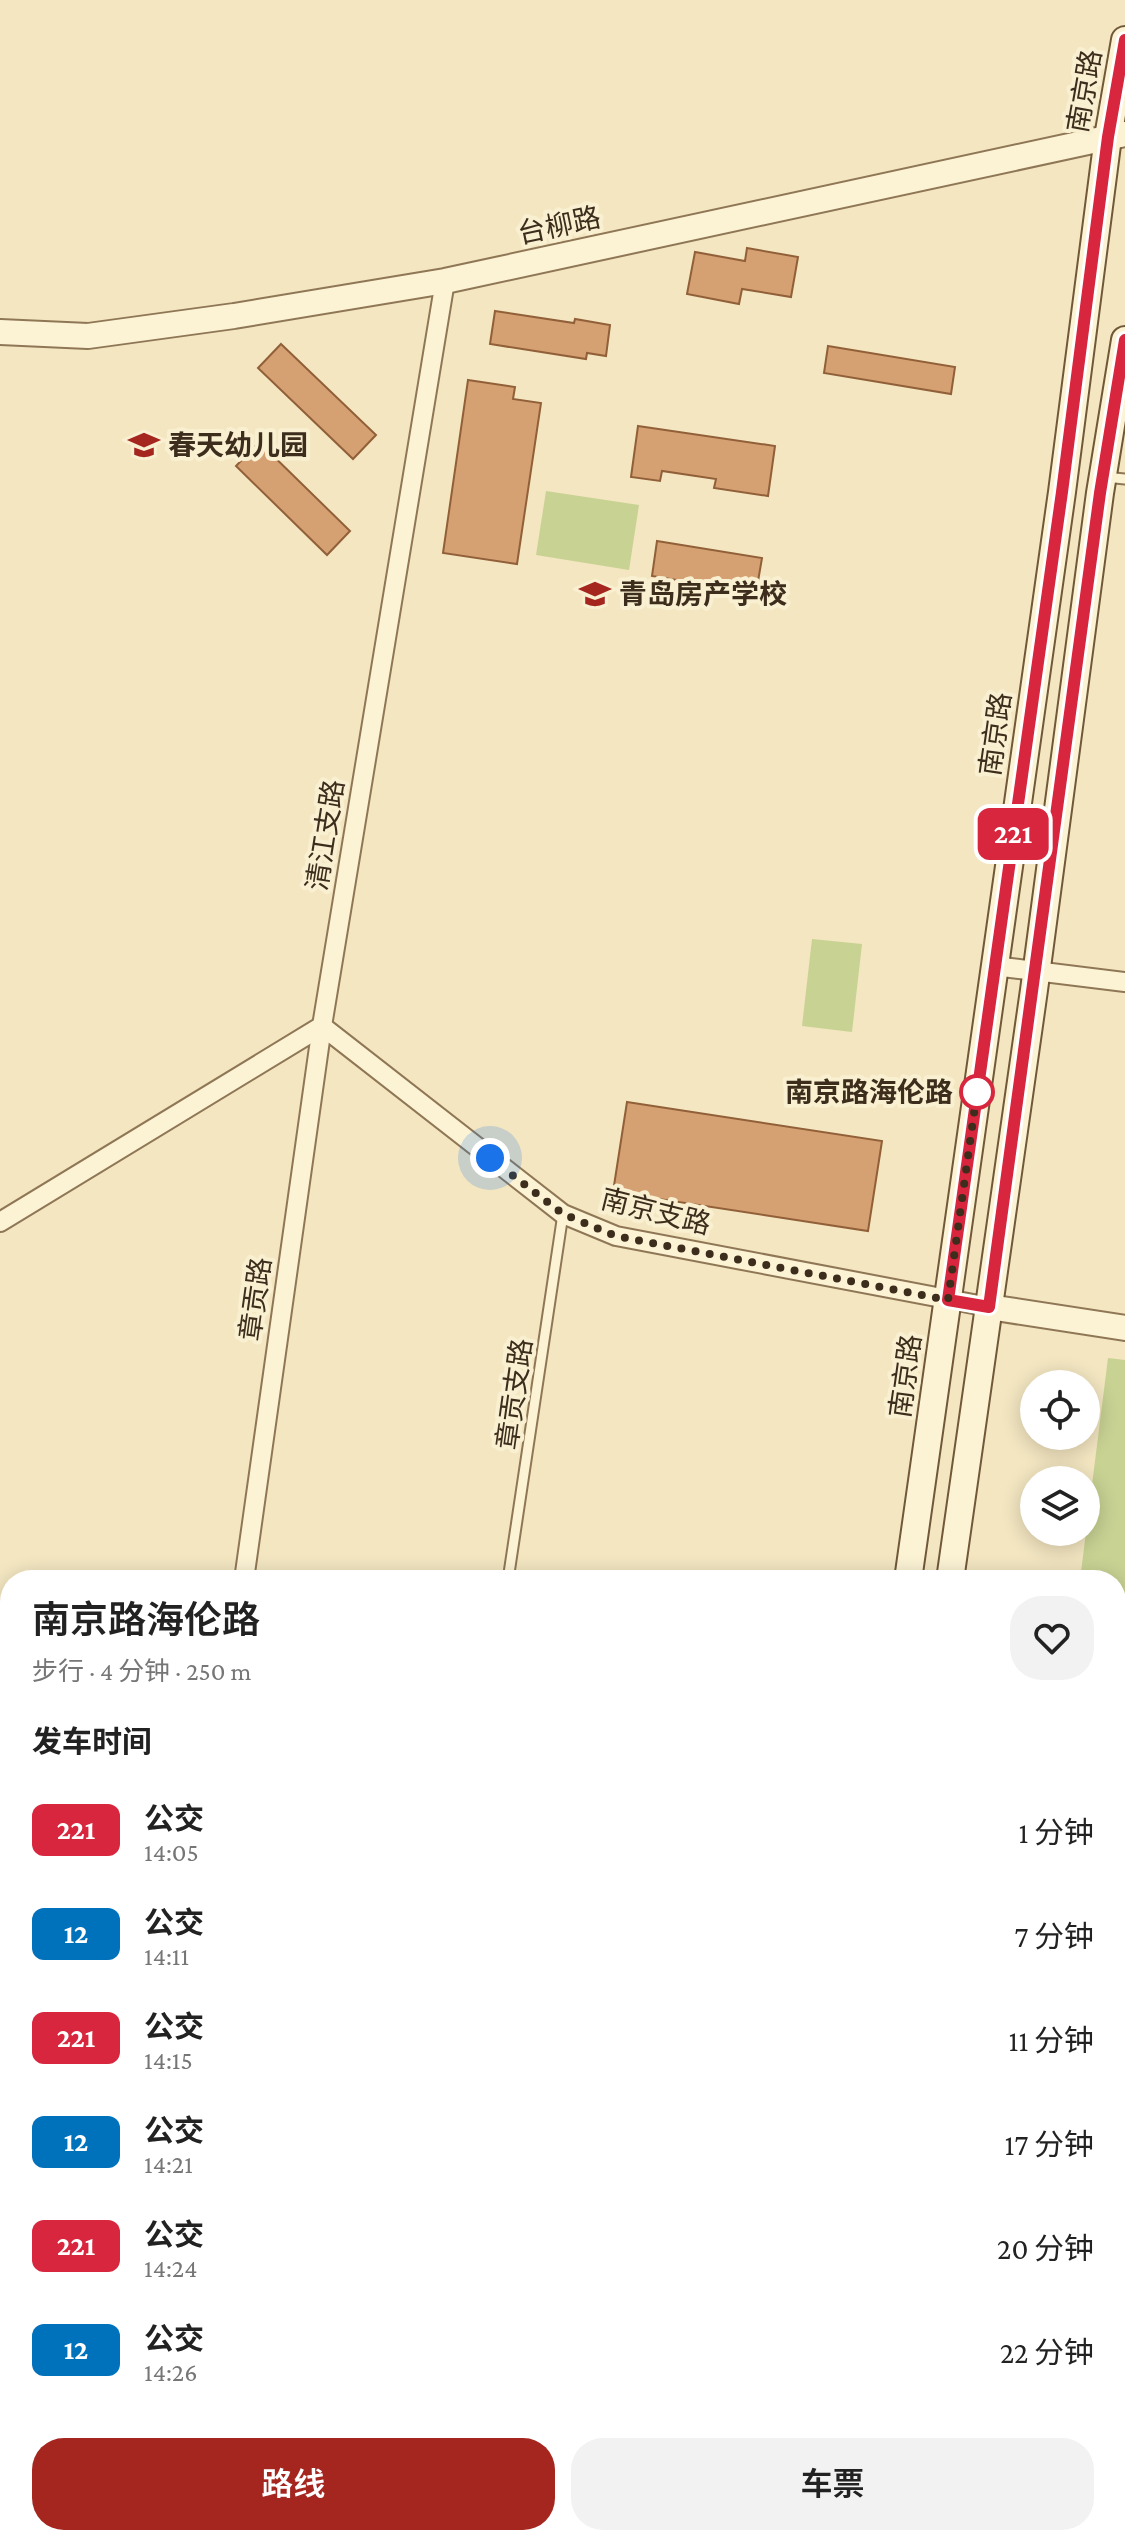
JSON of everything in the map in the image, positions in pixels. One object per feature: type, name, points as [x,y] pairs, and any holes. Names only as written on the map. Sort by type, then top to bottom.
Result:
[{"type":"main road","name":"南京路","points":[[909,1570],[1062,492],[1116,136],[1125,40]]},
{"type":"main road","points":[[951,1570],[1037,971],[1114,478],[1125,340]]},
{"type":"street","name":"台柳路","points":[[0,332],[88,336],[234,316],[445,281],[1116,136]]},
{"type":"street","name":"清江支路","points":[[322,1026],[445,281]]},
{"type":"street","points":[[994,966],[1125,982]]},
{"type":"street","points":[[0,1222],[322,1026]]},
{"type":"street","name":"南京支路","points":[[322,1026],[563,1214],[616,1236],[989,1307]]},
{"type":"street","name":"章贡路","points":[[245,1570],[322,1026]]},
{"type":"street","points":[[989,1307],[1125,1328]]},
{"type":"lane","name":"章贡支路","points":[[510,1570],[563,1214]]},
{"type":"green space","points":[[546,491],[639,505],[629,570],[536,555]]},
{"type":"green space","points":[[812,939],[862,944],[852,1032],[802,1026]]},
{"type":"green space","points":[[1108,1358],[1125,1360],[1125,1570],[1081,1570],[1084,1546],[1100,1546],[1100,1466],[1094,1466],[1096,1450],[1100,1450],[1100,1421]]},
{"type":"building","points":[[747,248],[798,257],[791,297],[742,289],[739,304],[687,294],[695,252],[745,261]]},
{"type":"building","points":[[495,311],[610,325],[606,356],[587,353],[586,359],[490,344]]},
{"type":"building","points":[[281,344],[376,435],[353,459],[258,368]]},
{"type":"building","points":[[828,346],[955,367],[951,394],[824,373]]},
{"type":"building","points":[[468,380],[515,387],[513,399],[541,403],[517,564],[443,553]]},
{"type":"building","points":[[638,426],[775,446],[768,496],[714,488],[716,479],[662,471],[660,481],[631,477]]},
{"type":"building","points":[[259,442],[350,531],[327,555],[236,466]]},
{"type":"building","points":[[657,541],[762,558],[756,593],[652,576]]},
{"type":"building","points":[[627,1102],[882,1141],[868,1231],[613,1192]]},
{"type":"bus line","name":"221","points":[[1125,40],[1108,137],[1062,492],[948,1300],[989,1307],[1100,493],[1125,340]]},
{"type":"place","name":"春天幼儿园","points":[[144,445]]},
{"type":"place","name":"青岛房产学校","points":[[595,594]]},
{"type":"place","name":"南京路海伦路","points":[[977,1092]]},
{"type":"route","points":[[490,1158],[563,1214],[616,1236],[948,1300],[977,1092]]}]
